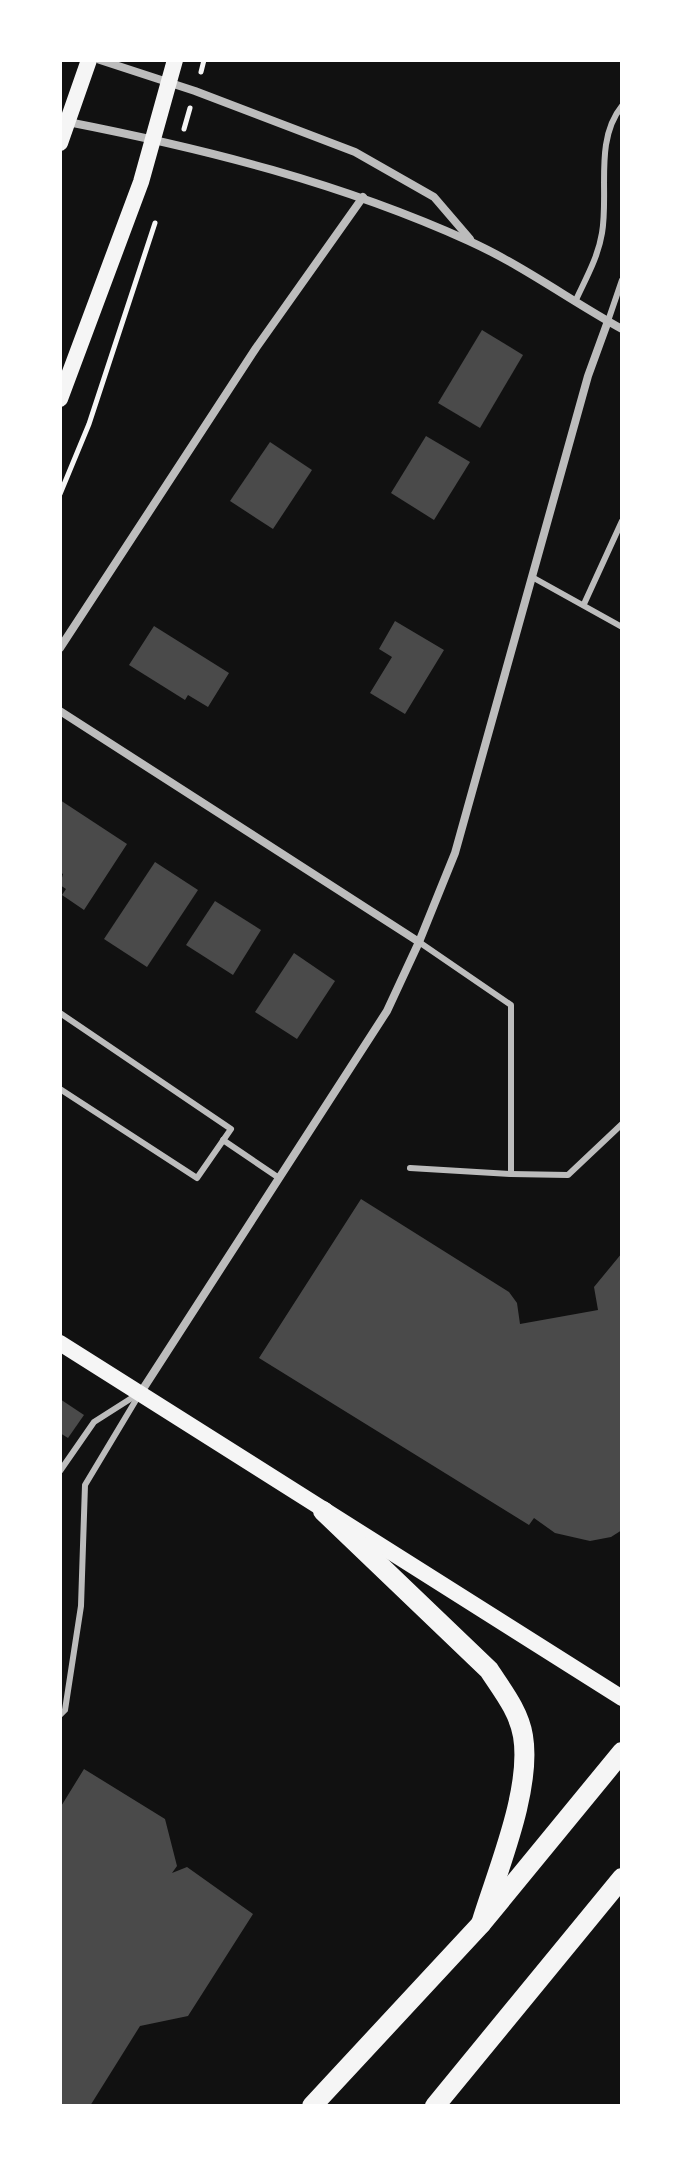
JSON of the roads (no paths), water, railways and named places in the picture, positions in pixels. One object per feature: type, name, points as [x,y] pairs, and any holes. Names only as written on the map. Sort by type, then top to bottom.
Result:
[{"type":"main road","points":[[60,143],[89,60]]},
{"type":"main road","points":[[60,399],[154,142],[175,60]]},
{"type":"main road","points":[[60,1343],[622,1698]]},
{"type":"main road","points":[[323,1511],[489,1670],[510,1701],[523,1736],[522,1785],[481,1924]]},
{"type":"main road","points":[[312,2106],[481,1924],[622,1752]]},
{"type":"main road","points":[[435,2106],[622,1878]]},
{"type":"street","points":[[100,60],[195,91],[355,152],[434,197],[473,242]]},
{"type":"street","points":[[68,122],[221,155],[363,197],[473,242],[622,329]]},
{"type":"street","points":[[60,648],[256,348],[363,197]]},
{"type":"street","points":[[141,1392],[387,1011],[419,942],[455,853],[588,376],[608,321]]},
{"type":"street","points":[[60,711],[419,942]]},
{"type":"lane","points":[[575,302],[594,261],[602,234],[607,143],[612,118],[622,106]]},
{"type":"lane","points":[[608,321],[622,280]]},
{"type":"lane","points":[[584,604],[622,521]]},
{"type":"lane","points":[[532,577],[622,627]]},
{"type":"lane","points":[[419,942],[511,1005],[511,1174]]},
{"type":"lane","points":[[60,1013],[231,1129],[197,1178],[61,1092]]},
{"type":"lane","points":[[410,1168],[568,1175],[622,1124]]},
{"type":"lane","points":[[223,1140],[279,1178]]},
{"type":"lane","points":[[60,1471],[94,1422],[141,1392]]},
{"type":"lane","points":[[60,1715],[65,1710],[81,1606],[85,1485],[141,1392]]}]
